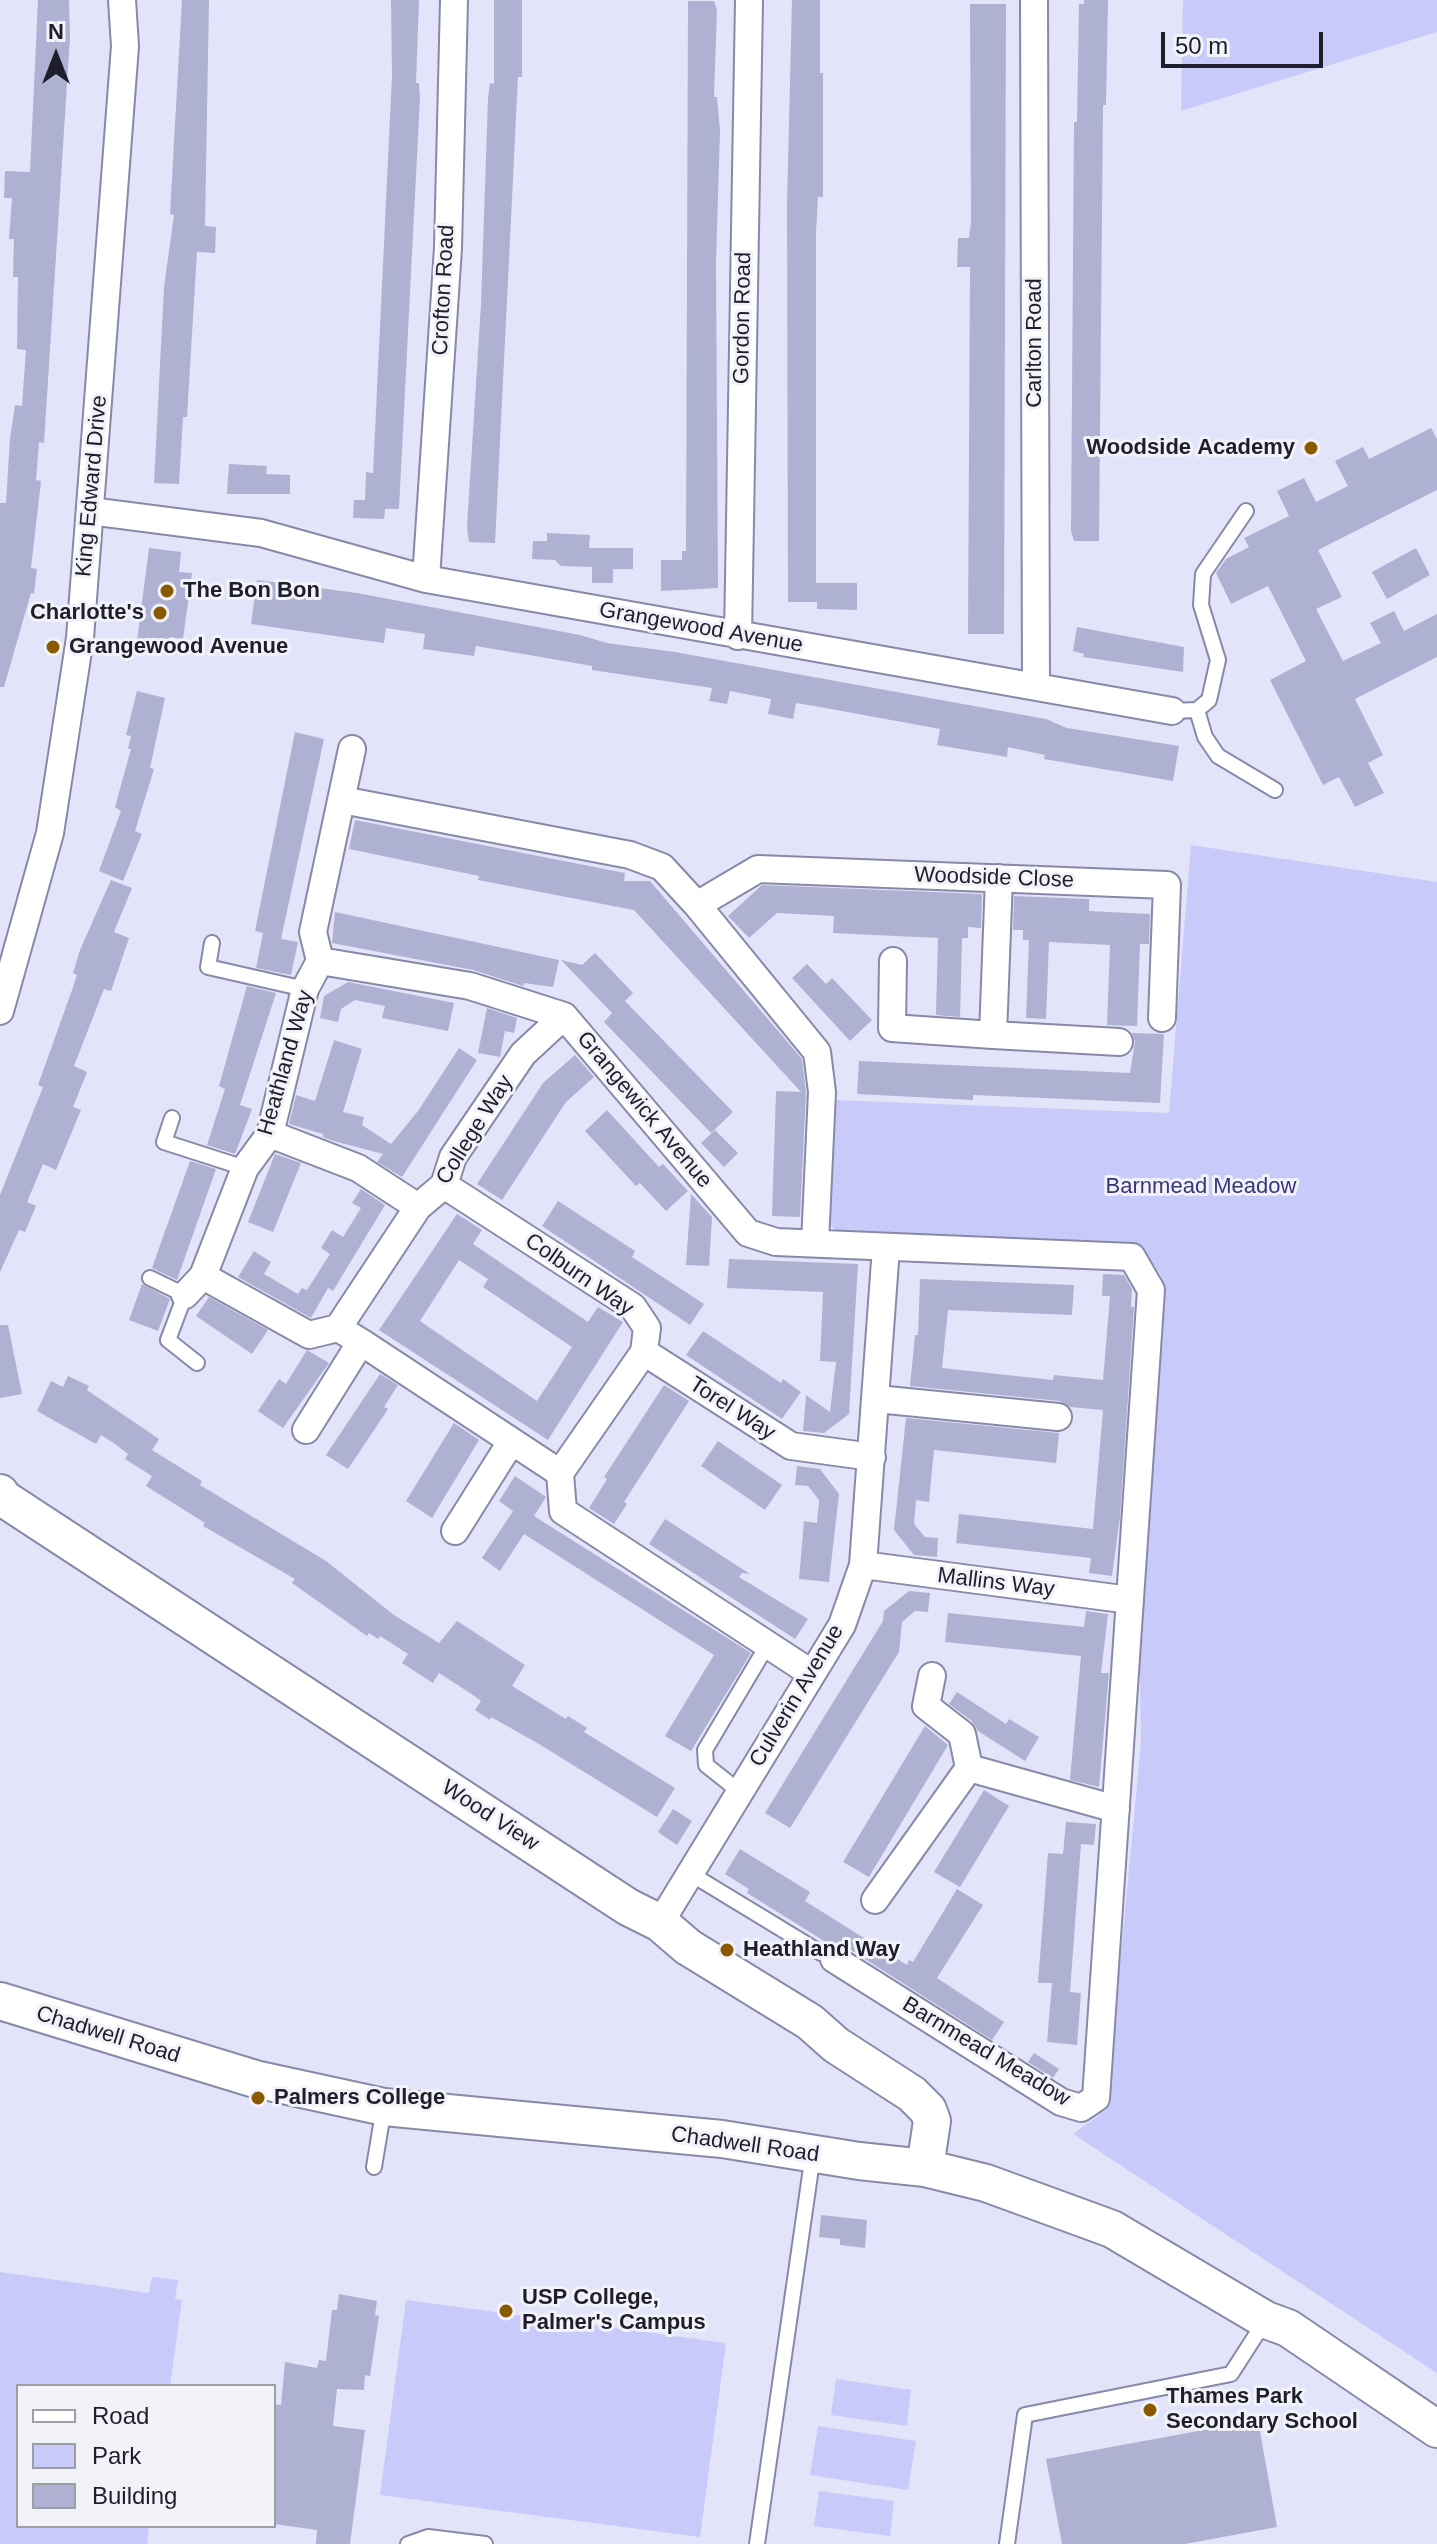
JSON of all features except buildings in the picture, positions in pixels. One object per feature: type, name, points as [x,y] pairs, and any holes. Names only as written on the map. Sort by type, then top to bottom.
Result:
[{"type":"main road","name":"Wood View","points":[[1,1497],[628,1907],[660,1923],[688,1947],[810,2022],[836,2045],[912,2094],[928,2110],[932,2121],[925,2168]]},
{"type":"main road","name":"Chadwell Road","points":[[0,2001],[255,2079],[384,2107],[722,2139],[925,2168],[1031,2198],[1112,2229],[1266,2320],[1288,2328],[1437,2429]]},
{"type":"street","name":"King Edward Drive","points":[[0,1011],[50,833],[80,638],[125,46],[122,0]]},
{"type":"street","name":"Crofton Road","points":[[426,579],[448,248],[454,0]]},
{"type":"street","name":"Gordon Road","points":[[738,636],[749,0]]},
{"type":"street","name":"Carlton Road","points":[[1034,0],[1036,685]]},
{"type":"street","name":"Grangewood Avenue","points":[[90,511],[261,533],[426,579],[738,636],[1184,710]]},
{"type":"street","name":"Heathland Way","points":[[194,1285],[245,1168],[270,1134],[305,989],[320,961],[313,932],[352,749]]},
{"type":"street","points":[[342,800],[630,855],[662,867],[697,905],[817,1052],[822,1092],[815,1243]]},
{"type":"street","name":"Woodside Close","points":[[697,905],[758,869],[1167,885],[1162,1018]]},
{"type":"street","points":[[993,1035],[999,878]]},
{"type":"street","name":"Grangewick Avenue","points":[[320,961],[470,986],[564,1016],[748,1233],[776,1242],[1132,1257],[1151,1290]]},
{"type":"street","points":[[893,961],[892,1028],[1119,1042]]},
{"type":"street","name":"College Way","points":[[338,1328],[418,1207],[444,1185],[453,1157],[523,1054],[564,1016]]},
{"type":"street","points":[[270,1134],[358,1168],[418,1207]]},
{"type":"street","name":"Colburn Way","points":[[444,1185],[633,1307],[647,1328],[644,1352]]},
{"type":"street","name":"Culverin Avenue","points":[[660,1923],[842,1625],[863,1565],[886,1247]]},
{"type":"street","points":[[194,1285],[309,1335],[338,1328],[560,1473]]},
{"type":"street","name":"Barnmead Meadow","points":[[828,1956],[1061,2102],[1081,2108],[1096,2098],[1151,1290]]},
{"type":"street","points":[[306,1430],[361,1342]]},
{"type":"street","points":[[644,1352],[560,1473],[563,1511],[811,1673]]},
{"type":"street","name":"Torel Way","points":[[644,1352],[791,1446],[872,1457]]},
{"type":"street","points":[[877,1399],[1058,1417]]},
{"type":"street","points":[[455,1531],[511,1442]]},
{"type":"street","name":"Mallins Way","points":[[863,1565],[1130,1600]]},
{"type":"street","points":[[875,1900],[969,1768],[962,1734],[926,1706],[932,1676]]},
{"type":"street","points":[[969,1768],[1116,1809]]},
{"type":"lane","points":[[1246,511],[1203,574],[1201,605],[1218,660],[1209,700],[1184,710],[1218,756],[1275,790]]},
{"type":"lane","points":[[212,943],[208,967],[305,989]]},
{"type":"lane","points":[[172,1118],[164,1142],[245,1168]]},
{"type":"lane","points":[[150,1278],[194,1285],[168,1340],[197,1363]]},
{"type":"lane","points":[[740,1792],[706,1765],[705,1750],[768,1644]]},
{"type":"lane","points":[[691,1874],[828,1956]]},
{"type":"lane","points":[[374,2167],[384,2107]]},
{"type":"lane","points":[[757,2544],[813,2154]]},
{"type":"lane","points":[[1007,2544],[1025,2415],[1231,2374],[1266,2320]]},
{"type":"lane","points":[[408,2544],[428,2537],[485,2544]]},
{"type":"green space","points":[[1183,0],[1437,0],[1437,32],[1181,111]]},
{"type":"green space","points":[[1191,845],[1437,882],[1437,2373],[1073,2134],[1106,2110],[1141,1743],[1139,1620],[1161,1275],[1144,1251],[837,1233],[826,1219],[835,1100],[1169,1113]]},
{"type":"green space","points":[[0,2272],[149,2293],[152,2277],[178,2280],[175,2299],[182,2300],[170,2384],[16,2384],[16,2528],[149,2528],[147,2544],[0,2544]]},
{"type":"green space","points":[[406,2300],[726,2343],[700,2537],[380,2495]]},
{"type":"green space","points":[[836,2379],[911,2390],[907,2426],[831,2415]]},
{"type":"green space","points":[[818,2426],[916,2441],[908,2490],[810,2475]]},
{"type":"green space","points":[[819,2491],[894,2501],[890,2536],[814,2526]]},
{"type":"place","name":"Woodside Academy","points":[[1311,448]]},
{"type":"place","name":"The Bon Bon","points":[[167,591]]},
{"type":"place","name":"Charlotte's","points":[[160,613]]},
{"type":"place","name":"Grangewood Avenue","points":[[53,647]]},
{"type":"place","name":"Heathland Way","points":[[727,1950]]},
{"type":"place","name":"Palmers College","points":[[258,2098]]},
{"type":"place","name":"USP College, Palmer's Campus","points":[[506,2311]]},
{"type":"place","name":"Thames Park Secondary School","points":[[1150,2410]]}]
